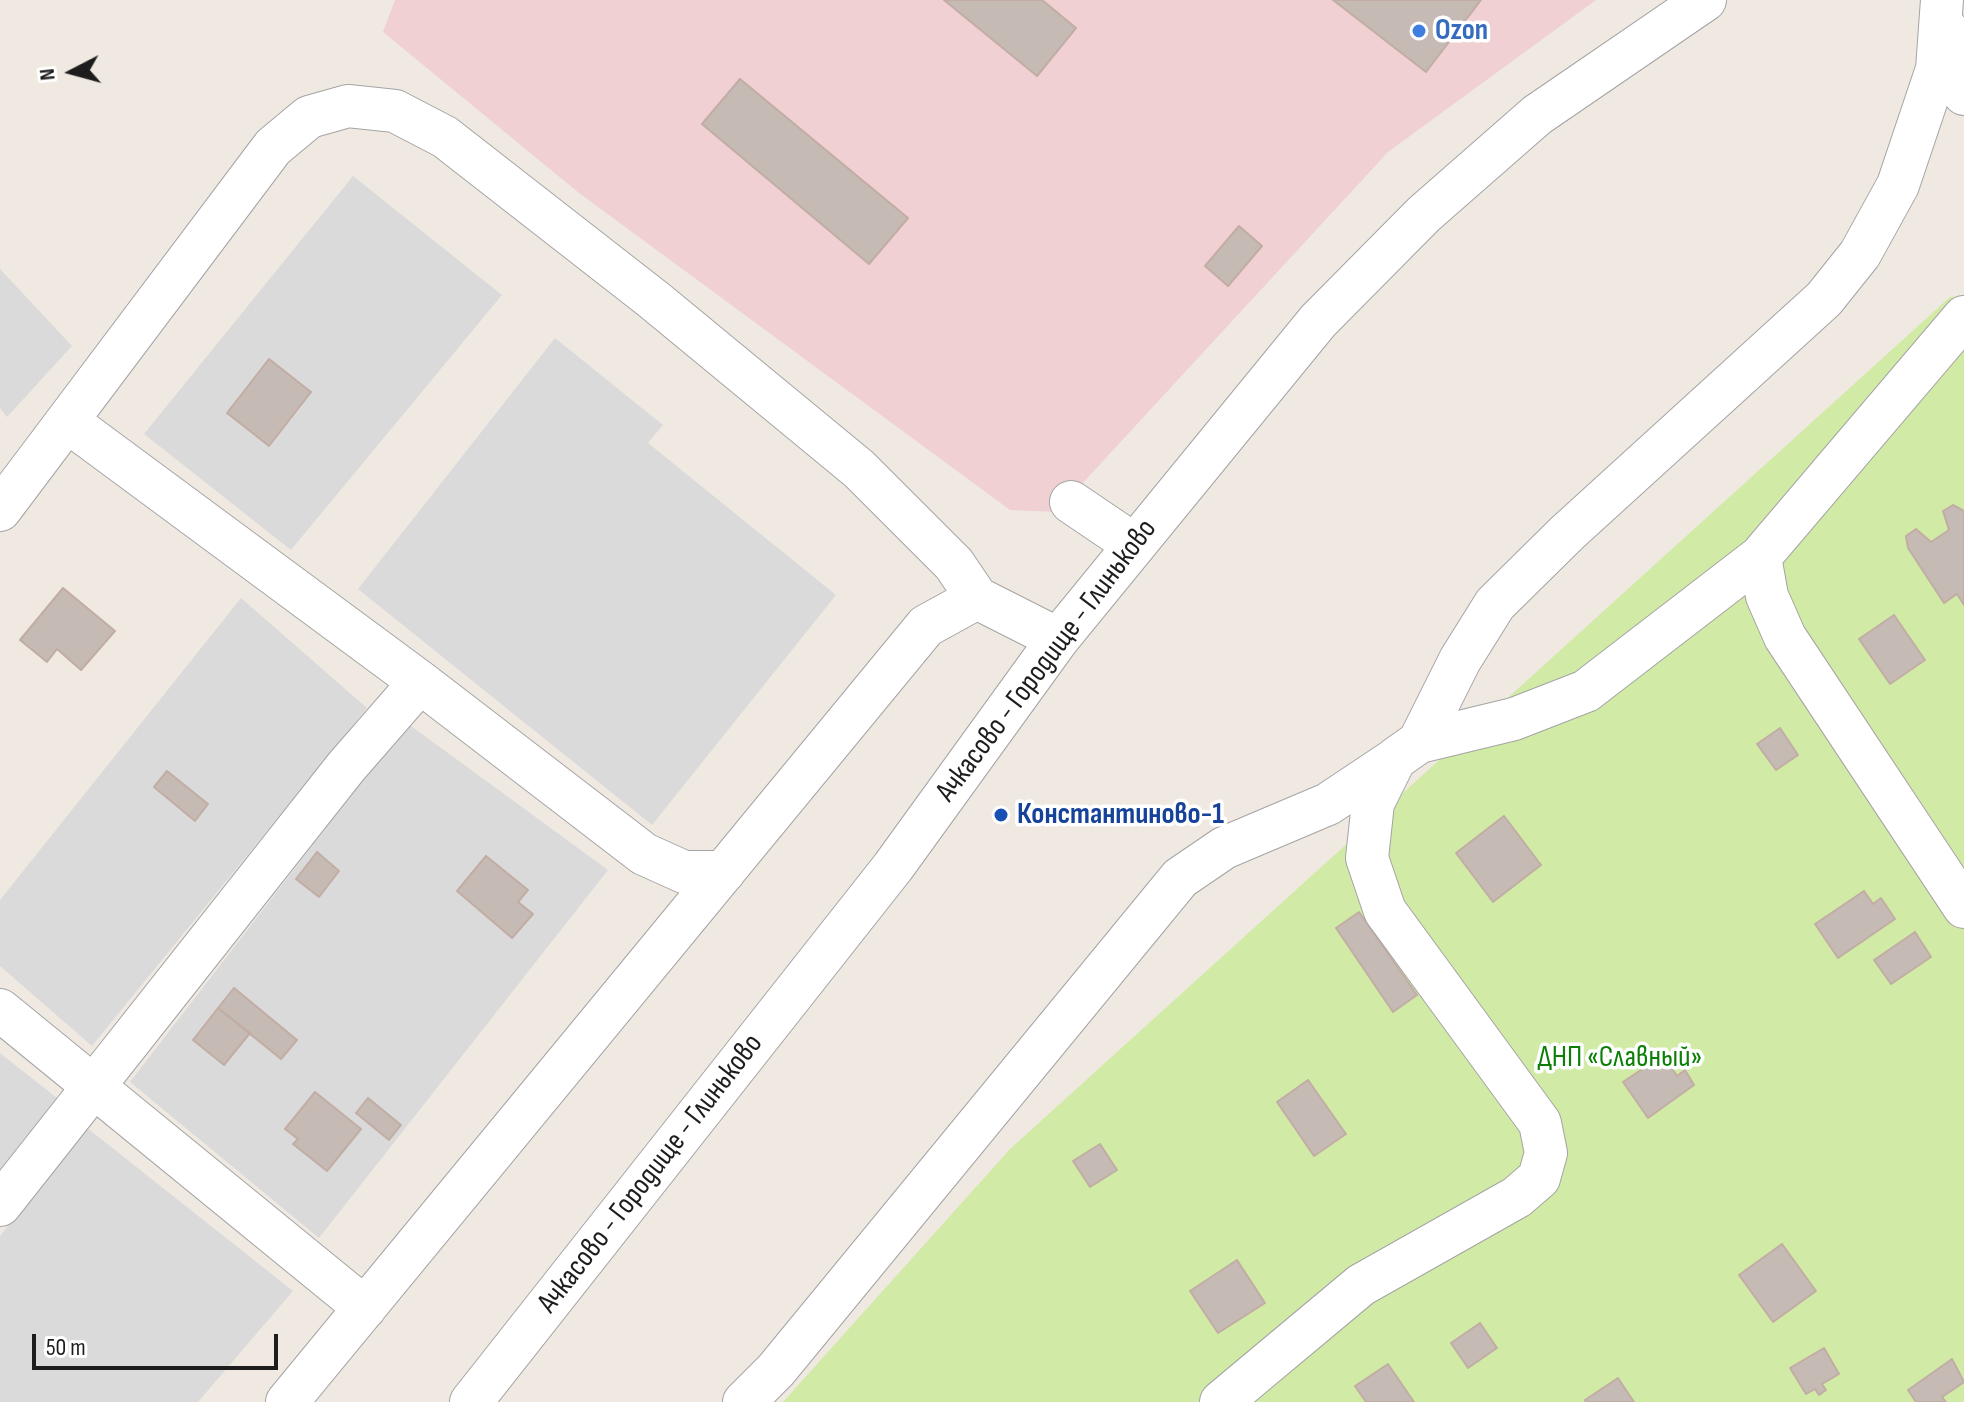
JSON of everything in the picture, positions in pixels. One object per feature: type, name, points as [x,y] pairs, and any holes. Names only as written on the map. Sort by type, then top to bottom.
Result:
[{"type":"street","name":"Ачкасово - Городище - Глиньково","points":[[471,1402],[893,867],[1058,639],[1318,321],[1424,214],[1537,115],[1705,0]]},
{"type":"street","points":[[1942,1],[1954,71],[1964,94]]},
{"type":"street","points":[[1221,1402],[1361,1285],[1517,1197],[1539,1178],[1546,1153],[1540,1123],[1385,911],[1367,858],[1373,803],[1495,604],[1567,533],[1824,299],[1860,254],[1898,185],[1937,69],[1942,1]]},
{"type":"street","points":[[0,510],[273,147],[309,117],[348,106],[395,111],[445,137],[654,300],[859,469],[954,564],[977,598],[1058,639]]},
{"type":"street","points":[[744,1402],[776,1370],[1180,878],[1224,848],[1328,804],[1407,751],[1514,719],[1586,691],[1760,557],[1964,317]]},
{"type":"street","points":[[67,421],[420,682],[644,854],[684,872],[724,872]]},
{"type":"street","points":[[1071,502],[1133,544]]},
{"type":"street","points":[[1760,557],[1767,596],[1785,637],[1964,907]]},
{"type":"street","points":[[287,1402],[926,626],[977,598]]},
{"type":"street","points":[[0,1205],[346,767],[420,682]]},
{"type":"street","points":[[0,1010],[365,1308]]},
{"type":"shaded area","points":[[395,0],[1596,0],[1388,152],[1056,512],[1010,510],[579,193],[383,32]]},
{"type":"shaded area","points":[[353,176],[502,295],[291,550],[144,434]]},
{"type":"shaded area","points":[[0,269],[72,346],[7,417],[0,408]]},
{"type":"shaded area","points":[[555,338],[663,425],[648,443],[836,595],[652,825],[358,589]]},
{"type":"shaded area","points":[[241,598],[367,708],[92,1046],[0,966],[0,900]]},
{"type":"shaded area","points":[[407,723],[608,870],[319,1238],[130,1082]]},
{"type":"shaded area","points":[[0,1053],[62,1102],[0,1178]]},
{"type":"shaded area","points":[[86,1127],[293,1291],[198,1402],[0,1402],[0,1236]]},
{"type":"green space","name":"ДНП «Славный»","points":[[1964,295],[1964,1402],[783,1402],[1010,1149],[1950,297]]},
{"type":"building","points":[[944,0],[1042,0],[1076,28],[1037,76]]},
{"type":"building","points":[[1333,0],[1481,0],[1426,72]]},
{"type":"building","points":[[740,79],[908,218],[869,264],[702,124]]},
{"type":"building","points":[[1239,226],[1262,246],[1228,286],[1205,266]]},
{"type":"building","points":[[269,359],[311,392],[269,446],[227,413]]},
{"type":"building","points":[[1953,505],[1964,511],[1964,605],[1957,594],[1944,603],[1908,548],[1906,536],[1916,529],[1931,542],[1949,530],[1943,511]]},
{"type":"building","points":[[63,588],[115,631],[81,670],[57,649],[47,662],[20,640]]},
{"type":"building","points":[[1894,615],[1925,660],[1890,684],[1859,639]]},
{"type":"building","points":[[1780,728],[1798,755],[1776,770],[1757,744]]},
{"type":"building","points":[[167,771],[208,804],[195,821],[154,787]]},
{"type":"building","points":[[1504,816],[1541,865],[1493,902],[1456,853]]},
{"type":"building","points":[[317,852],[339,871],[319,897],[296,879]]},
{"type":"building","points":[[486,856],[528,890],[518,902],[533,914],[512,938],[457,891]]},
{"type":"building","points":[[1864,891],[1873,904],[1881,898],[1895,919],[1838,958],[1815,924]]},
{"type":"building","points":[[1359,912],[1417,995],[1393,1012],[1336,928]]},
{"type":"building","points":[[1915,932],[1931,957],[1891,984],[1874,960]]},
{"type":"building","points":[[234,988],[297,1040],[281,1059],[218,1008]]},
{"type":"building","points":[[218,1008],[250,1033],[224,1065],[193,1040]]},
{"type":"building","points":[[1663,1055],[1677,1076],[1685,1070],[1694,1085],[1648,1118],[1623,1082]]},
{"type":"building","points":[[1308,1080],[1346,1134],[1314,1156],[1277,1102]]},
{"type":"building","points":[[315,1092],[361,1129],[327,1171],[293,1144],[298,1139],[285,1129]]},
{"type":"building","points":[[368,1098],[401,1125],[389,1140],[356,1113]]},
{"type":"building","points":[[1100,1144],[1117,1170],[1090,1187],[1073,1161]]},
{"type":"building","points":[[1782,1244],[1816,1291],[1773,1322],[1739,1275]]},
{"type":"building","points":[[1237,1260],[1265,1303],[1218,1333],[1190,1291]]},
{"type":"building","points":[[1480,1323],[1497,1348],[1468,1368],[1451,1343]]},
{"type":"building","points":[[1824,1348],[1839,1374],[1822,1384],[1826,1390],[1819,1395],[1815,1389],[1806,1394],[1790,1368]]},
{"type":"building","points":[[1952,1359],[1964,1382],[1942,1397],[1946,1402],[1916,1402],[1908,1390]]},
{"type":"building","points":[[1388,1364],[1414,1402],[1366,1402],[1355,1386]]},
{"type":"building","points":[[1618,1378],[1634,1402],[1586,1402],[1585,1400]]},
{"type":"place","name":"Ozon","points":[[1419,31]]},
{"type":"place","name":"Константиново-1","points":[[1001,815]]}]
